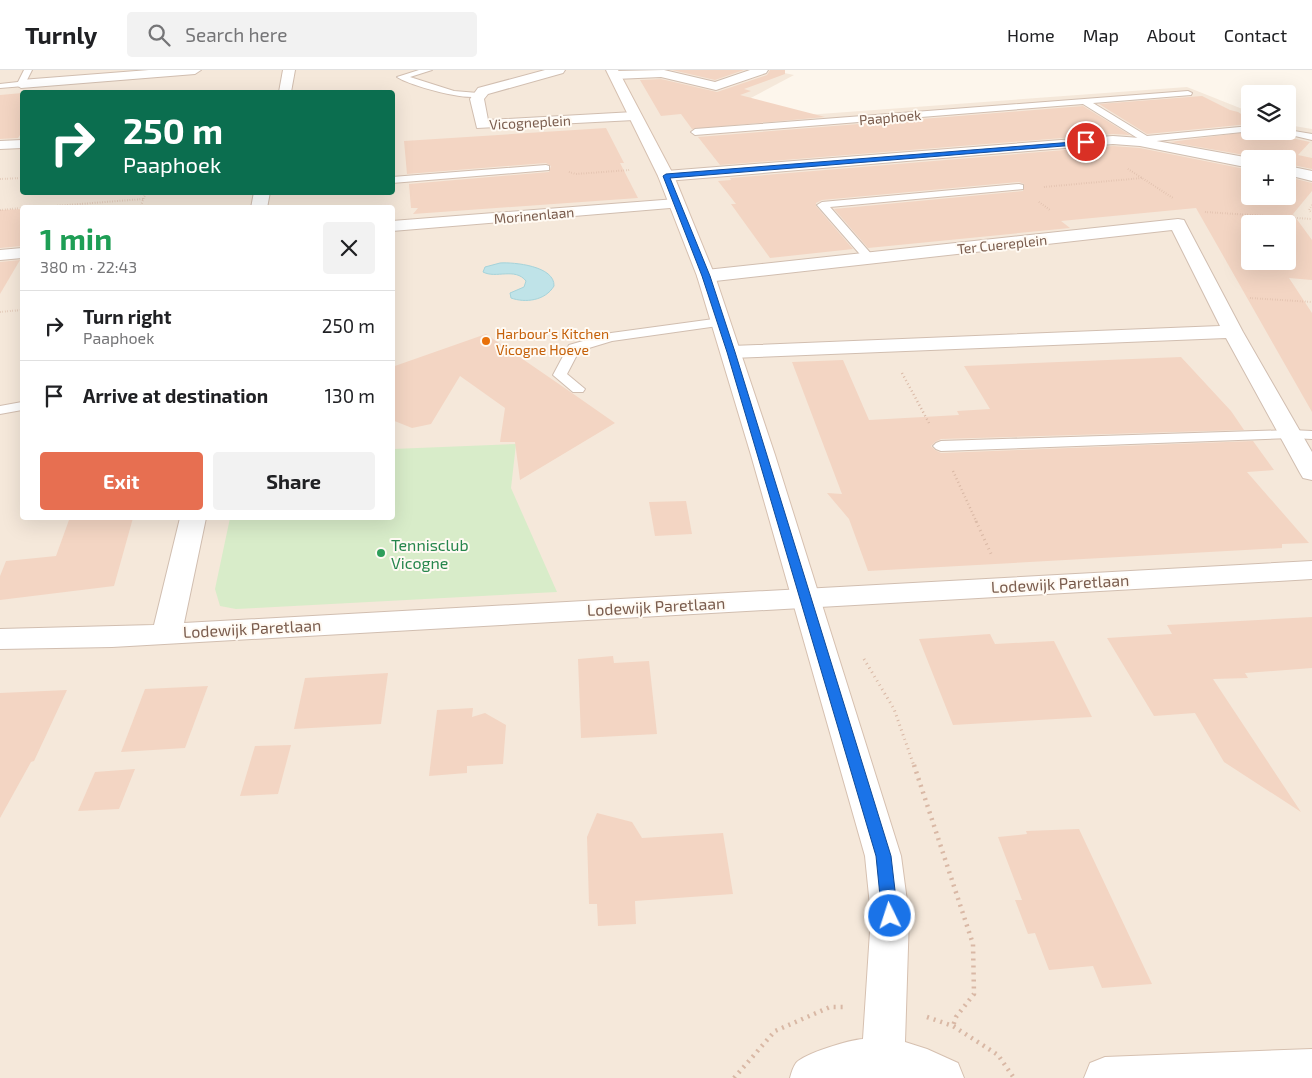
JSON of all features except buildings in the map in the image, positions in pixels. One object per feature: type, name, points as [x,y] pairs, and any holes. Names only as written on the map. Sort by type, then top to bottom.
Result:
[{"type":"street","points":[[22,84],[195,70]]},
{"type":"street","points":[[285,90],[290,70]]},
{"type":"street","name":"Vicogneplein","points":[[558,70],[482,91],[478,96],[482,125],[634,116]]},
{"type":"street","points":[[762,70],[716,86],[661,73],[613,72],[664,172],[706,276],[731,352],[883,856],[890,916],[883,1058]]},
{"type":"street","points":[[664,172],[1113,140],[1143,140],[1241,161]]},
{"type":"street","points":[[0,145],[20,144]]},
{"type":"street","points":[[1296,173],[1312,176]]},
{"type":"street","name":"Morinenlaan","points":[[395,226],[676,204]]},
{"type":"street","name":"Ter Cuereplein","points":[[706,276],[1178,224],[1233,332],[1312,473]]},
{"type":"street","points":[[0,255],[20,253]]},
{"type":"street","points":[[731,352],[1233,332]]},
{"type":"street","points":[[167,633],[193,520]]},
{"type":"street","name":"Lodewijk Paretlaan","points":[[0,639],[112,637],[1312,570]]},
{"type":"street","points":[[811,1078],[836,1065],[865,1059],[883,1058],[900,1061],[943,1078]]},
{"type":"street","points":[[1104,1078],[1312,1070]]},
{"type":"lane","points":[[0,86],[22,84],[28,70]]},
{"type":"lane","points":[[428,70],[402,77],[453,92],[478,96]]},
{"type":"lane","name":"Paaphoek","points":[[695,132],[1188,93]]},
{"type":"lane","points":[[1084,101],[1143,140],[1241,129]]},
{"type":"lane","points":[[1296,135],[1312,138]]},
{"type":"lane","points":[[395,180],[546,168]]},
{"type":"lane","points":[[869,258],[822,205],[1019,187]]},
{"type":"lane","points":[[578,389],[560,375],[574,348],[611,337],[721,322]]},
{"type":"lane","points":[[0,410],[20,406]]},
{"type":"lane","points":[[941,446],[1291,434],[1312,435]]},
{"type":"path","points":[[1086,142],[1179,202]]},
{"type":"path","points":[[546,168],[576,174],[664,172]]},
{"type":"path","points":[[0,179],[20,178]]},
{"type":"path","points":[[1041,187],[1142,178]]},
{"type":"path","points":[[141,205],[145,195]]},
{"type":"path","points":[[68,205],[143,199]]},
{"type":"path","points":[[1312,205],[1309,210],[1312,213]]},
{"type":"path","points":[[0,210],[20,208]]},
{"type":"path","points":[[1204,212],[1312,218]]},
{"type":"path","points":[[1215,296],[1312,302]]},
{"type":"path","points":[[0,312],[20,310]]},
{"type":"path","points":[[860,652],[894,710],[938,832],[973,944],[974,994],[956,1017],[953,1026],[998,1056],[1014,1078]]},
{"type":"shaded area","points":[[0,70],[770,70],[794,75],[730,109],[765,118],[1187,87],[1241,108],[1241,140],[1296,140],[1296,126],[1312,129],[1312,1078],[0,1078]]},
{"type":"green space","name":"Tennisclub Vicogne","points":[[516,444],[511,488],[557,592],[236,609],[220,606],[215,589],[230,520],[395,520],[395,449]]},
{"type":"water","points":[[500,263],[514,263],[541,270],[553,279],[554,286],[545,295],[534,300],[516,300],[511,298],[510,293],[524,287],[526,281],[516,275],[488,274],[483,272],[485,267]]},
{"type":"place","name":"Harbour's Kitchen Vicogne Hoeve","points":[[486,341]]},
{"type":"place","name":"Tennisclub Vicogne","points":[[381,553]]},
{"type":"route","points":[[890,916],[888,884],[883,856],[858,768],[731,352],[706,276],[666,176],[1086,142]]}]
